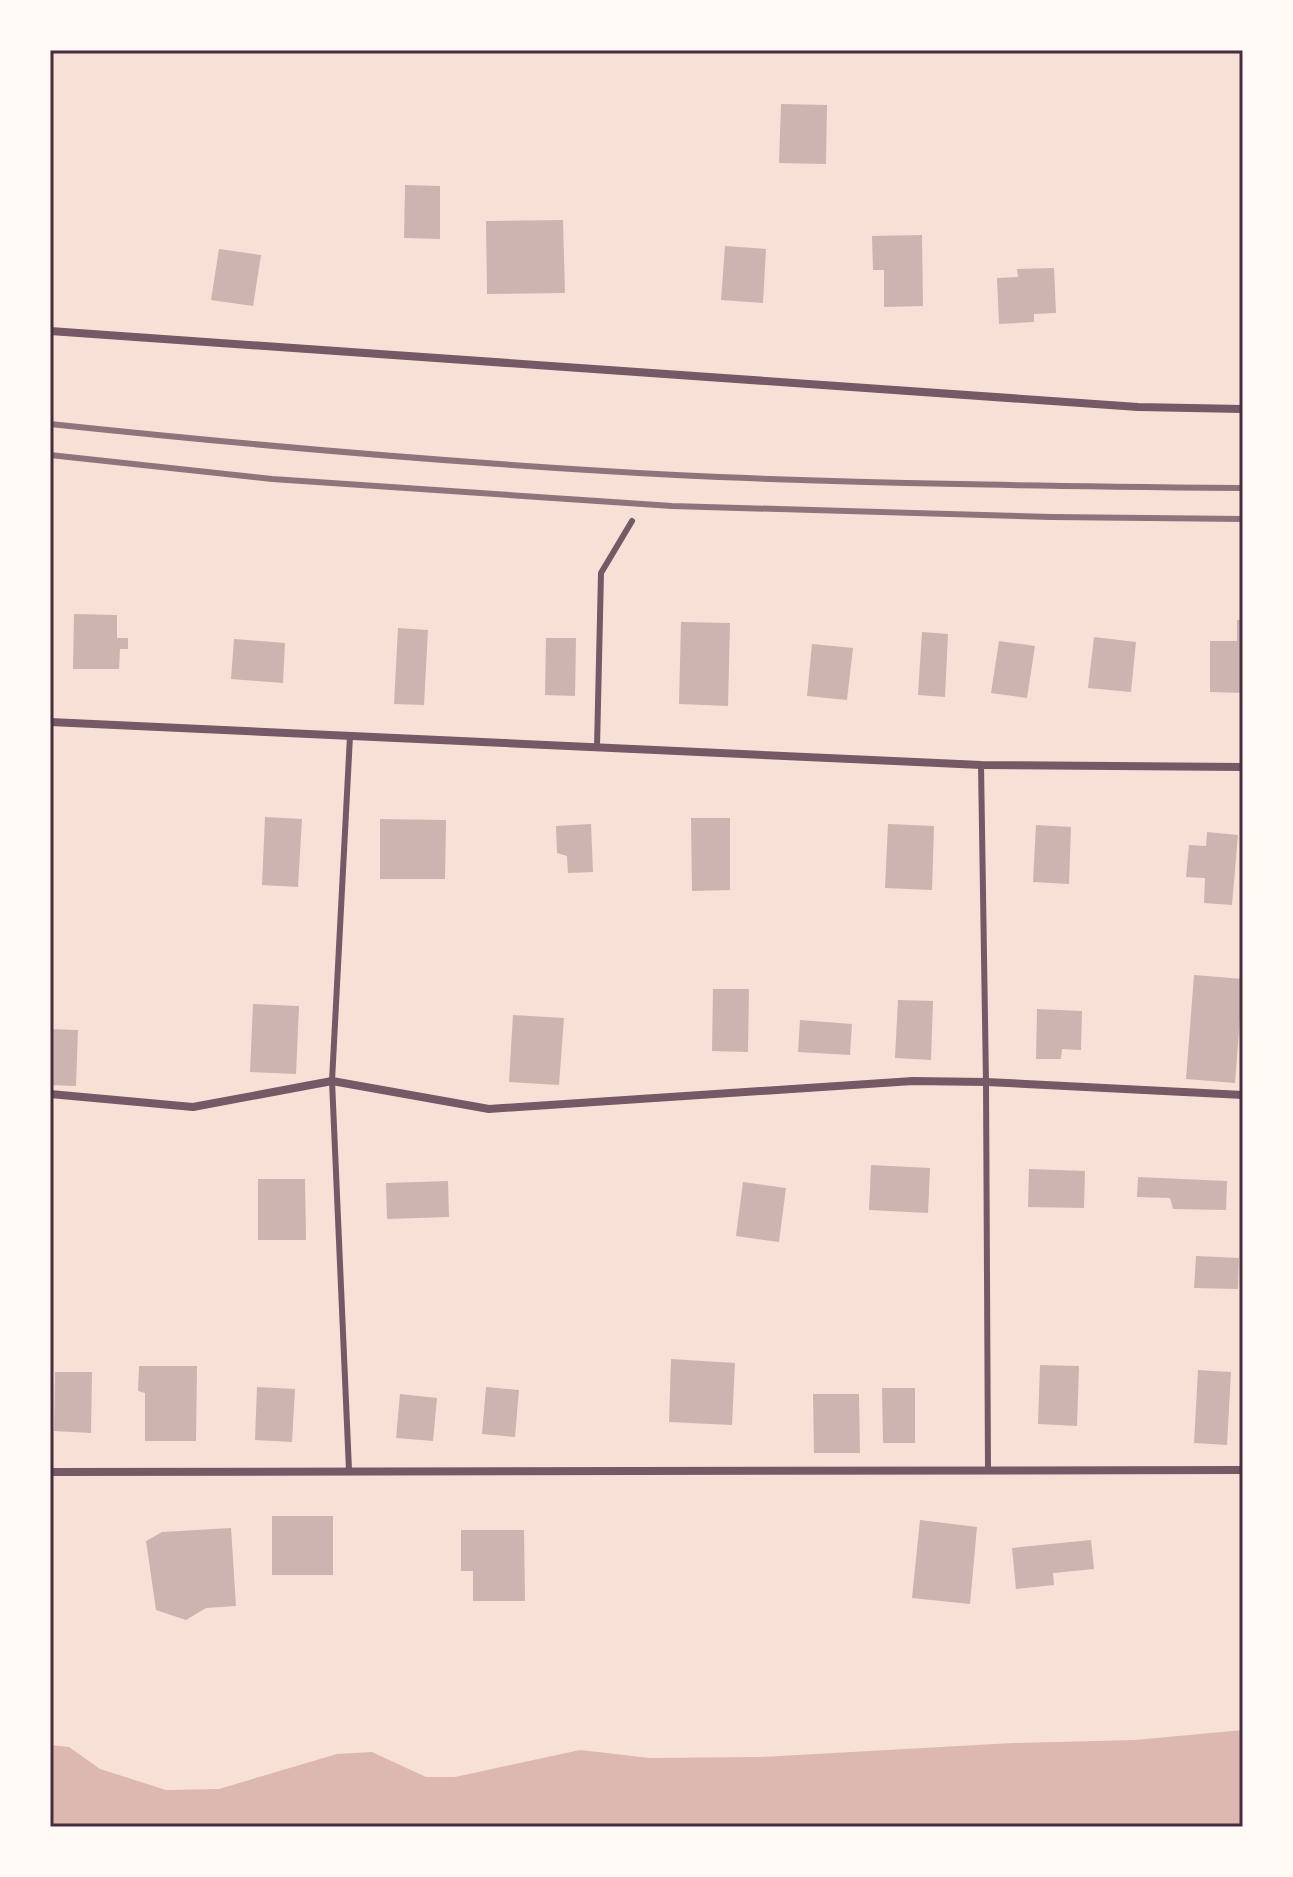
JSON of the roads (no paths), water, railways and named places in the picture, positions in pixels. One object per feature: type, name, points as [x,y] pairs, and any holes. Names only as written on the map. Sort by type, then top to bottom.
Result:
[{"type":"street","points":[[50,331],[1138,407],[1243,409]]},
{"type":"street","points":[[50,722],[981,765],[1243,767]]},
{"type":"street","points":[[50,1094],[193,1107],[332,1081],[489,1109],[913,1081],[1243,1095]]},
{"type":"street","points":[[50,1472],[1243,1470]]},
{"type":"lane","points":[[597,747],[601,573],[632,521]]},
{"type":"lane","points":[[349,1470],[332,1081],[350,736]]},
{"type":"lane","points":[[981,765],[988,1470]]},
{"type":"railway","points":[[50,424],[363,454],[676,475],[888,483],[1243,488]]},
{"type":"railway","points":[[50,455],[272,479],[672,506],[1243,519]]}]
